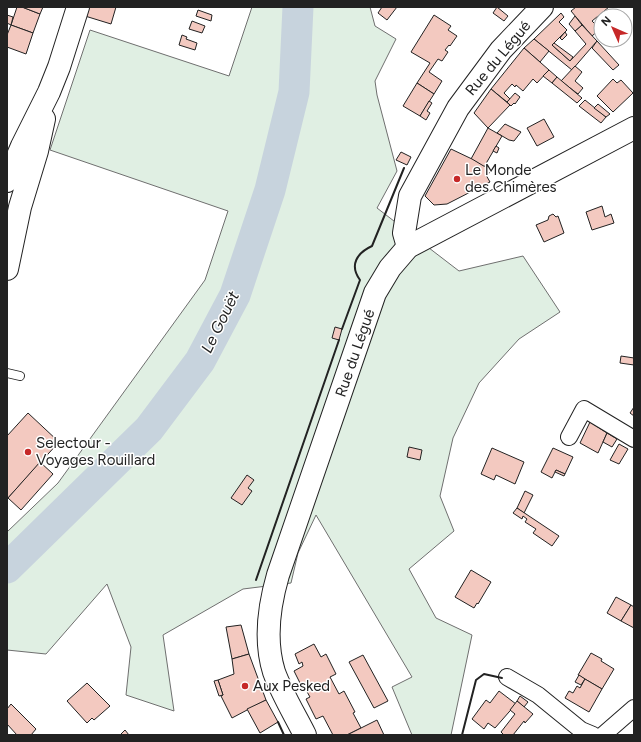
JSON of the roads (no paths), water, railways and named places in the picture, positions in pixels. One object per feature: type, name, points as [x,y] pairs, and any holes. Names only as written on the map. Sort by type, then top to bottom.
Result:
[{"type":"street","points":[[7,181],[22,146],[49,92],[59,67],[78,7]]},
{"type":"street","name":"Rue du Légué","points":[[305,735],[274,671],[269,628],[273,594],[375,293],[390,268],[408,247],[404,233],[410,196],[454,114],[478,78],[501,50],[542,7]]},
{"type":"street","points":[[7,269],[20,207],[37,151],[49,92]]},
{"type":"street","points":[[408,247],[634,128]]},
{"type":"street","points":[[569,437],[584,409],[634,439]]},
{"type":"street","points":[[507,677],[538,695],[581,730],[593,735]]},
{"type":"street","points":[[603,735],[634,708]]},
{"type":"lane","points":[[7,373],[20,376]]},
{"type":"waterway","name":"Le Gouët","points":[[7,568],[149,429],[200,361],[235,295],[270,190],[294,92],[298,7]]},
{"type":"place","name":"Le Monde des Chimères","points":[[457,179]]},
{"type":"place","name":"Selectour - Voyages Rouillard","points":[[28,452]]},
{"type":"place","name":"Aux Pesked","points":[[245,686]]}]
